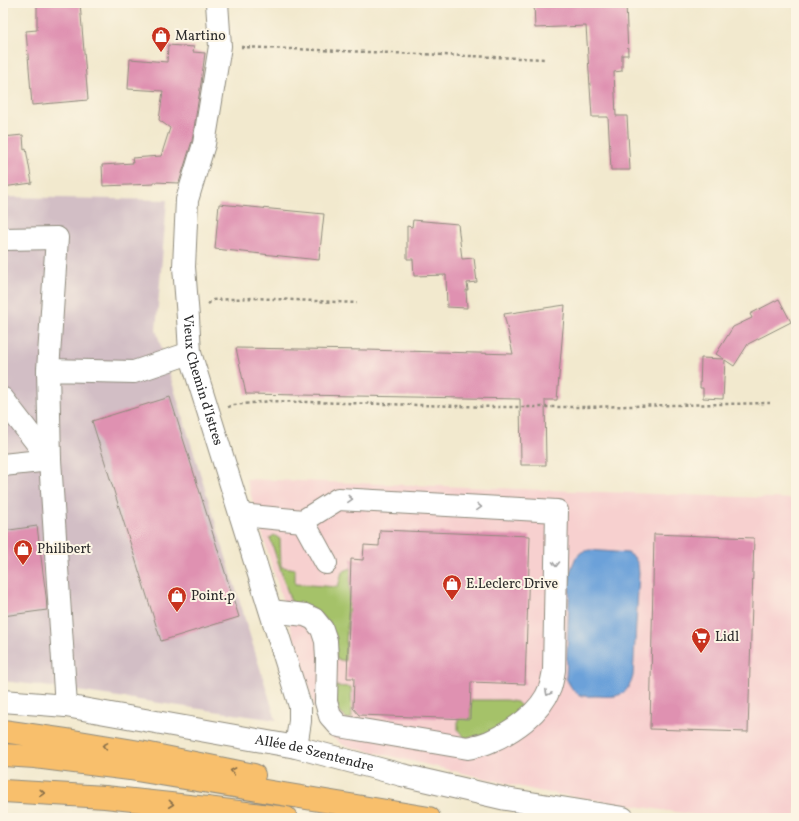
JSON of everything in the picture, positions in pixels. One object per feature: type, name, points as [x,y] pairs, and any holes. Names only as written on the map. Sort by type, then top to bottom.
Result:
[{"type":"main road","points":[[3,731],[133,751],[246,773],[407,814]]},
{"type":"main road","points":[[3,755],[35,757],[130,769],[429,818]]},
{"type":"main road","points":[[3,791],[105,797],[286,818]]},
{"type":"street","name":"Vieux Chemin d'Istres","points":[[217,3],[220,46],[204,144],[187,200],[184,267],[190,353],[300,706],[300,720],[296,747]]},
{"type":"street","points":[[3,239],[56,238],[48,370],[50,460],[66,706]]},
{"type":"street","points":[[48,370],[134,372],[190,353]]},
{"type":"street","points":[[3,399],[50,460]]},
{"type":"street","points":[[3,465],[50,460]]},
{"type":"street","points":[[241,515],[303,521],[338,499],[557,512],[554,670],[551,688],[542,704],[526,719],[507,733],[487,743],[468,748],[339,726],[330,716],[326,702],[327,659],[326,641],[322,629],[314,619],[305,615],[271,611]]},
{"type":"street","points":[[303,521],[326,562]]},
{"type":"street","name":"Allée de Szentendre","points":[[3,701],[66,706],[296,747],[402,775],[506,799],[623,818]]},
{"type":"path","points":[[220,46],[545,59]]},
{"type":"path","points":[[188,318],[213,300],[252,298],[357,303]]},
{"type":"path","points":[[209,414],[234,405],[270,401],[495,407],[591,407],[770,403]]},
{"type":"shaded area","points":[[3,197],[167,200],[156,330],[276,720],[3,681]]},
{"type":"shaded area","points":[[246,479],[796,499],[796,818],[715,818],[543,792],[343,745],[321,727]]},
{"type":"green space","points":[[274,535],[280,539],[281,567],[295,569],[295,584],[338,587],[342,572],[351,568],[345,661],[336,659],[336,637],[329,622],[313,609],[291,602],[270,538]]},
{"type":"green space","points":[[333,686],[351,687],[352,718],[347,719],[339,712]]},
{"type":"green space","points":[[471,700],[506,700],[517,702],[522,707],[521,713],[499,732],[465,738],[458,730],[458,718],[470,719]]},
{"type":"water","points":[[589,550],[628,553],[634,557],[638,564],[639,573],[633,676],[628,689],[620,695],[615,696],[582,696],[573,690],[566,678],[570,573],[577,556],[582,552]]},
{"type":"building","points":[[37,3],[80,3],[88,100],[32,105],[26,31],[37,30]]},
{"type":"building","points":[[534,3],[626,3],[628,55],[622,55],[622,71],[614,72],[616,116],[627,116],[630,170],[611,170],[608,117],[592,117],[586,26],[535,28]]},
{"type":"building","points":[[168,45],[194,47],[193,52],[205,53],[192,141],[179,183],[154,182],[154,184],[103,186],[102,165],[133,163],[132,158],[161,156],[170,128],[159,120],[163,91],[128,89],[130,59],[167,62]]},
{"type":"building","points":[[23,135],[24,150],[26,149],[32,183],[3,187],[3,137]]},
{"type":"building","points":[[219,204],[324,214],[319,260],[215,249]]},
{"type":"building","points":[[413,220],[458,224],[462,259],[474,258],[477,282],[467,283],[467,308],[447,307],[446,275],[414,276],[413,259],[407,259],[407,226],[412,227]]},
{"type":"building","points":[[779,299],[791,322],[748,344],[734,366],[725,360],[723,399],[703,398],[703,388],[700,388],[701,358],[724,359],[716,354],[733,327],[752,318],[750,314]]},
{"type":"building","points":[[565,305],[557,400],[545,400],[546,465],[521,465],[520,399],[246,394],[236,348],[513,354],[504,314]]},
{"type":"building","points":[[170,397],[239,617],[161,641],[92,421]]},
{"type":"building","name":"Philibert","points":[[37,526],[47,610],[3,616],[3,531]]},
{"type":"building","points":[[380,530],[530,536],[525,684],[471,682],[470,719],[359,715],[353,708],[354,678],[347,678],[351,559],[363,560],[364,545],[379,546]]},
{"type":"building","points":[[654,534],[754,538],[748,732],[650,729]]},
{"type":"place","name":"Martino","points":[[161,53]]},
{"type":"place","name":"Philibert","points":[[23,566]]},
{"type":"place","name":"E.Leclerc Drive","points":[[452,601]]},
{"type":"place","name":"Point.p","points":[[177,613]]},
{"type":"place","name":"Lidl","points":[[701,654]]}]
